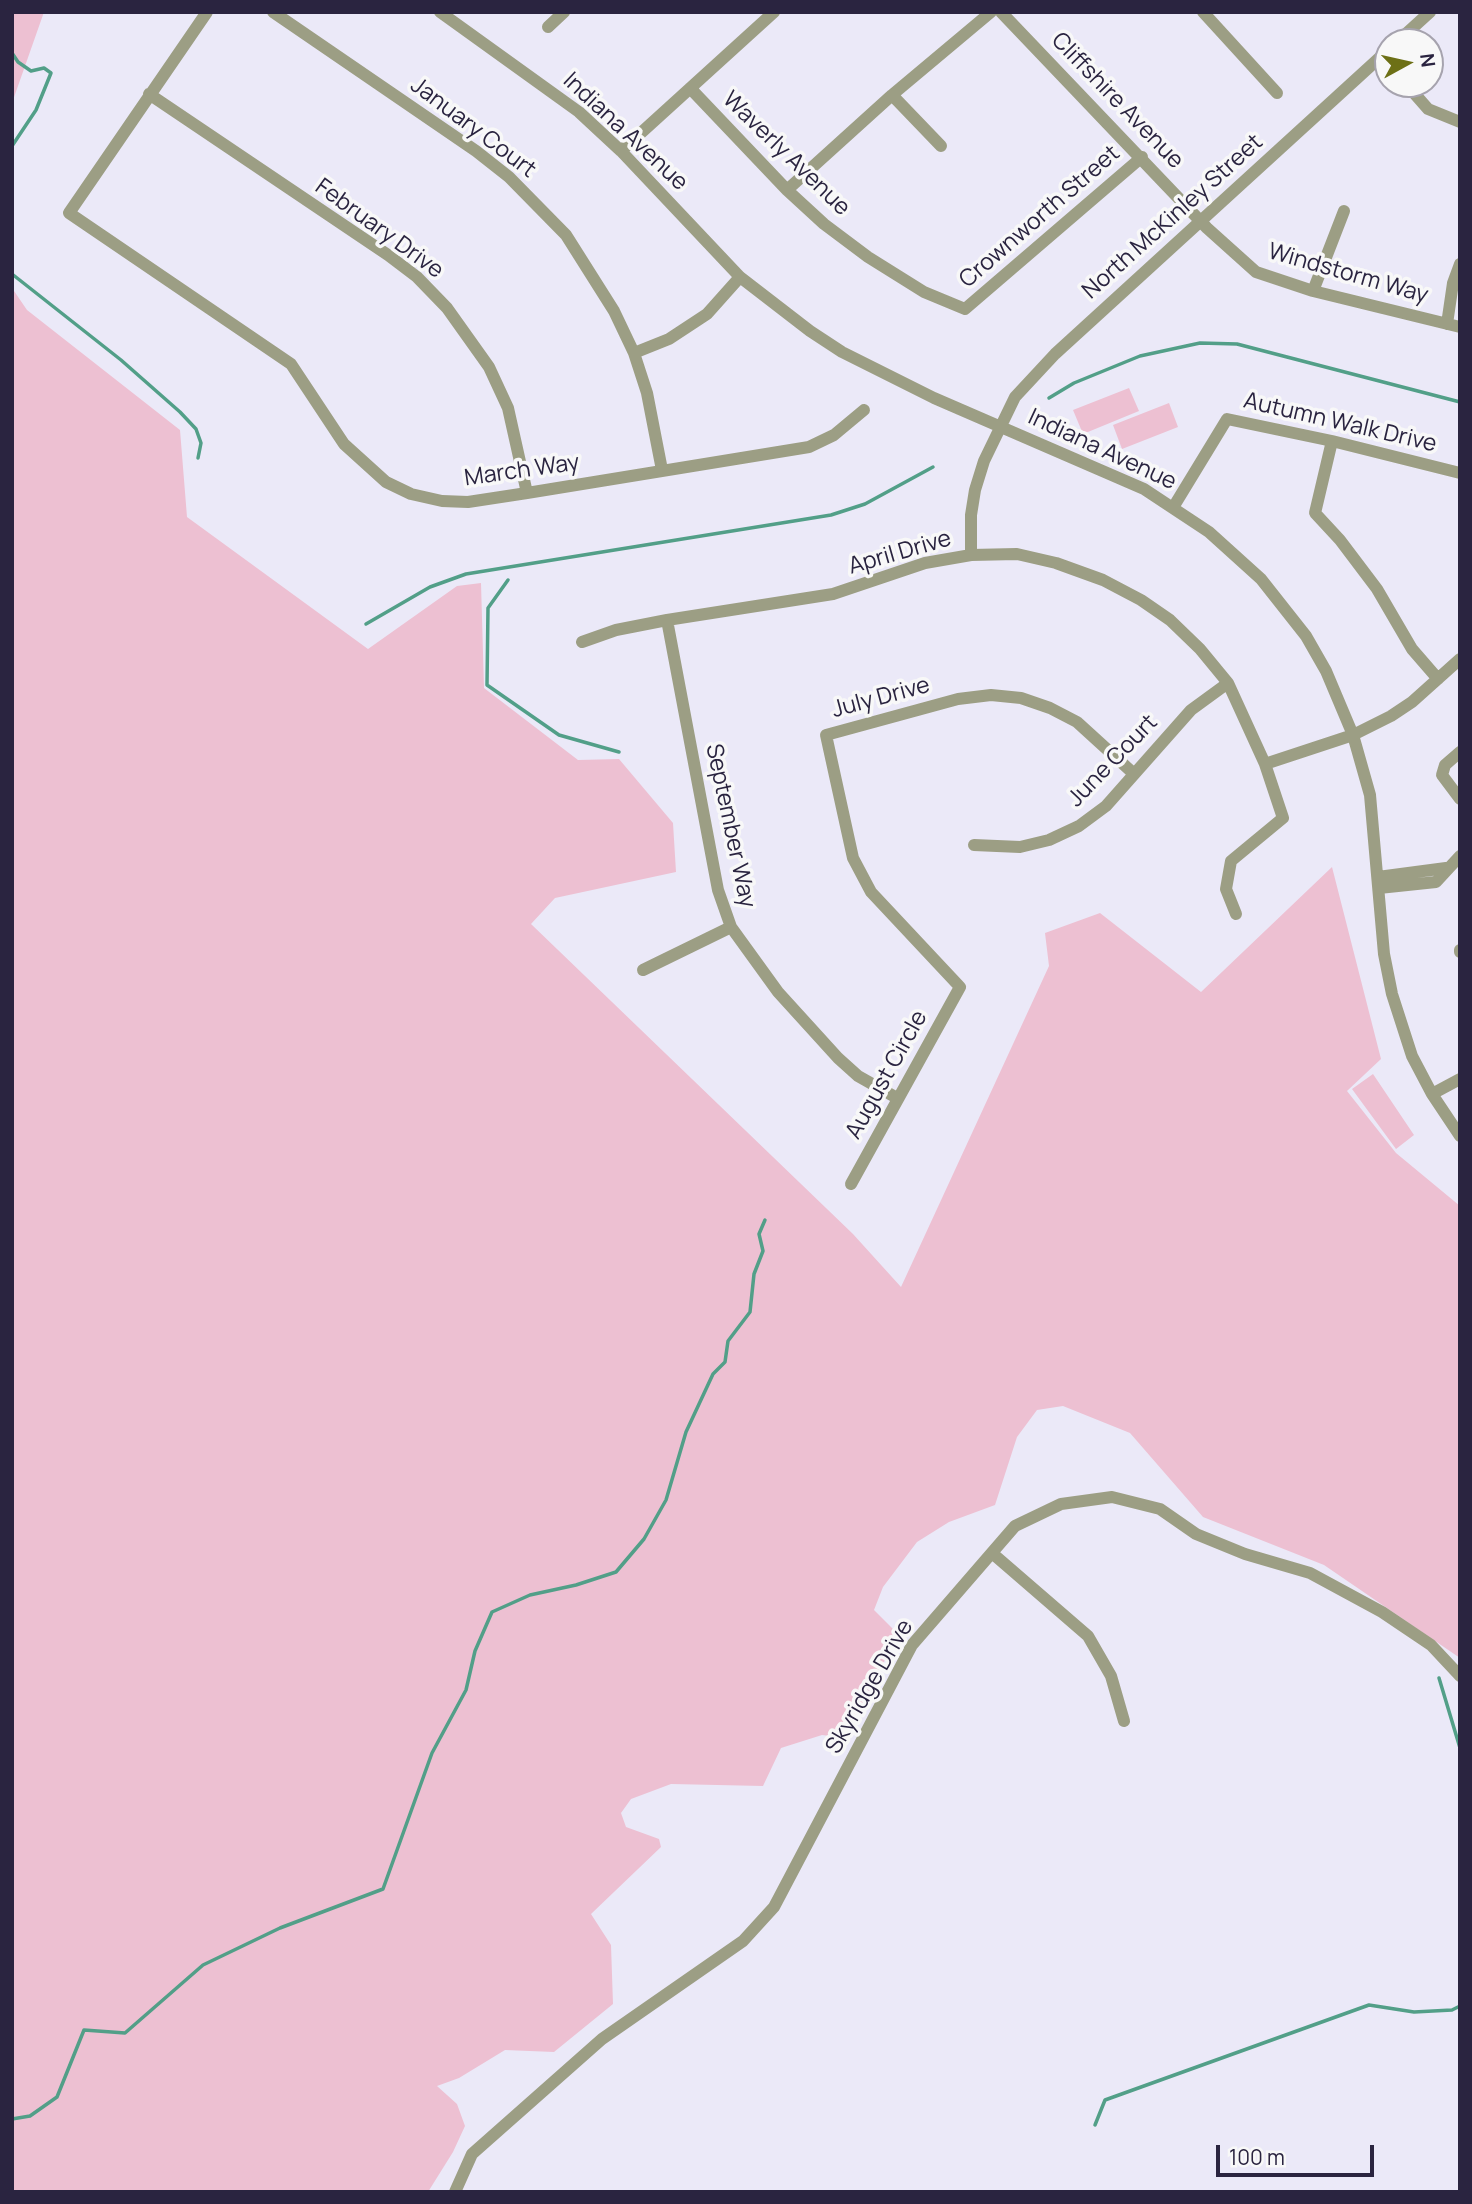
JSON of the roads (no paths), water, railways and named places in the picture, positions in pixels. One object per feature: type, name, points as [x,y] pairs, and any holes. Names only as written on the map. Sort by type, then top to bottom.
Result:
[{"type":"street","points":[[149,94],[207,12]]},
{"type":"street","name":"January Court","points":[[273,12],[509,177],[566,235],[614,311],[634,354],[647,393],[662,470]]},
{"type":"street","name":"Indiana Avenue","points":[[439,12],[579,112],[621,151],[740,277],[842,352],[934,398],[1144,489],[1174,506],[1236,554],[1283,605],[1326,671],[1353,735],[1370,795],[1384,954],[1392,995],[1412,1056],[1432,1094],[1460,1136]]},
{"type":"street","points":[[548,27],[564,12]]},
{"type":"street","points":[[621,151],[774,12]]},
{"type":"street","points":[[787,190],[892,95],[991,12]]},
{"type":"street","name":"Cliffshire Avenue","points":[[1001,12],[1201,220]]},
{"type":"street","points":[[1202,12],[1277,93]]},
{"type":"street","points":[[1412,28],[1430,12]]},
{"type":"street","name":"North McKinley Street","points":[[971,555],[971,515],[975,490],[1014,397],[1055,354],[1201,220],[1374,67]]},
{"type":"street","name":"Waverly Avenue","points":[[690,88],[787,190],[867,257],[924,292],[965,309]]},
{"type":"street","name":"March Way","points":[[149,94],[69,213],[291,364],[344,444],[386,482],[411,494],[468,502],[809,447],[834,435],[864,410]]},
{"type":"street","name":"February Drive","points":[[149,94],[388,255],[417,277],[447,308],[489,367],[509,408],[527,493]]},
{"type":"street","points":[[892,95],[941,146]]},
{"type":"street","points":[[1418,98],[1428,109],[1460,122]]},
{"type":"street","name":"Crownworth Street","points":[[965,309],[1142,156]]},
{"type":"street","points":[[1313,291],[1344,211]]},
{"type":"street","name":"Windstorm Way","points":[[1201,220],[1256,272],[1313,291],[1453,326]]},
{"type":"street","points":[[1453,326],[1453,283],[1460,264]]},
{"type":"street","points":[[634,354],[669,339],[707,314],[740,277]]},
{"type":"street","name":"Autumn Walk Drive","points":[[1174,506],[1227,419],[1332,441],[1460,473]]},
{"type":"street","points":[[1332,441],[1315,513],[1362,569],[1412,649],[1438,679]]},
{"type":"street","name":"April Drive","points":[[582,642],[616,630],[667,620],[834,594],[925,563],[971,555],[1017,554],[1056,563],[1103,580],[1141,600],[1170,620],[1200,649],[1228,683],[1265,765],[1283,818],[1231,862],[1226,889],[1236,914]]},
{"type":"street","name":"September Way","points":[[667,620],[718,890],[731,927],[778,992],[838,1058],[858,1076],[897,1098]]},
{"type":"street","points":[[1265,765],[1353,735],[1412,702],[1460,659]]},
{"type":"street","name":"June Court","points":[[974,845],[1020,847],[1049,840],[1079,826],[1106,806],[1191,710],[1228,683]]},
{"type":"street","name":"July Drive","points":[[960,987],[871,892],[853,858],[826,735],[958,699],[991,695],[1021,698],[1050,708],[1077,722],[1133,773]]},
{"type":"street","points":[[1460,752],[1445,765],[1442,775],[1460,799]]},
{"type":"street","points":[[1379,882],[1418,878],[1446,868],[1460,856]]},
{"type":"street","points":[[643,970],[731,927]]},
{"type":"street","name":"August Circle","points":[[851,1184],[960,987]]},
{"type":"street","points":[[1432,1094],[1460,1079]]},
{"type":"street","name":"Skyridge Drive","points":[[455,2192],[472,2154],[482,2145],[602,2039],[743,1941],[774,1907],[912,1645],[1015,1526],[1061,1504],[1112,1497],[1160,1509],[1196,1534],[1245,1554],[1310,1573],[1346,1593],[1431,1645],[1460,1676]]},
{"type":"street","points":[[992,1553],[1088,1636],[1111,1676],[1124,1721]]},
{"type":"waterway","points":[[12,53],[18,62],[31,71],[44,68],[51,73],[36,110],[12,146]]},
{"type":"waterway","points":[[12,274],[121,360],[180,412],[196,429],[201,443],[198,458]]},
{"type":"waterway","points":[[1049,398],[1074,383],[1140,356],[1200,343],[1237,344],[1460,402]]},
{"type":"waterway","points":[[366,624],[430,587],[466,574],[831,515],[865,504],[933,467]]},
{"type":"waterway","points":[[508,580],[488,608],[487,685],[559,735],[619,752]]},
{"type":"waterway","points":[[12,2119],[30,2116],[57,2097],[84,2030],[125,2033],[203,1965],[280,1928],[383,1889],[432,1753],[466,1690],[475,1651],[492,1612],[530,1595],[576,1585],[616,1572],[644,1539],[666,1500],[686,1432],[713,1374],[725,1362],[728,1341],[750,1312],[754,1274],[763,1251],[759,1234],[765,1220]]},
{"type":"waterway","points":[[1439,1678],[1460,1748]]},
{"type":"waterway","points":[[1095,2125],[1105,2100],[1369,2005],[1414,2012],[1452,2010],[1460,2006]]}]
